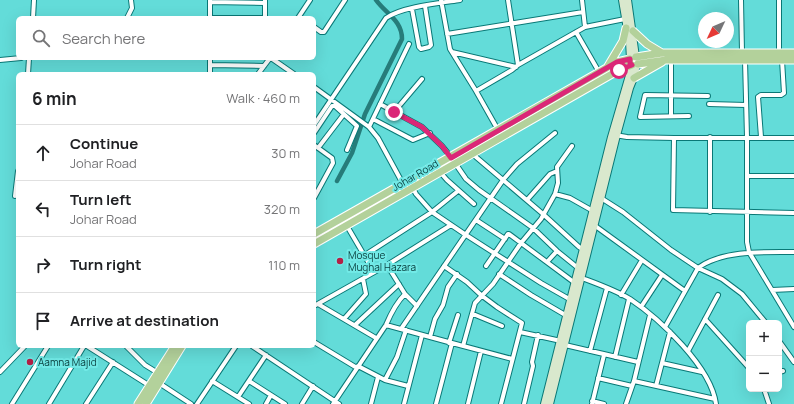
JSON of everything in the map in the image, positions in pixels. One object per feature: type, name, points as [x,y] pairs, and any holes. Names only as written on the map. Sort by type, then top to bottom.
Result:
[{"type":"main road","points":[[602,71],[619,50],[630,30],[647,44],[662,53]]},
{"type":"main road","name":"Johar Road","points":[[316,243],[347,226],[408,184],[440,172],[453,160],[473,153],[634,62],[662,53],[794,53]]},
{"type":"main road","points":[[634,78],[669,60]]},
{"type":"main road","name":"Johar Road","points":[[316,233],[453,160],[498,130],[617,62],[669,60],[794,60]]},
{"type":"main road","points":[[138,404],[174,348]]},
{"type":"main road","points":[[146,404],[181,348]]},
{"type":"street","points":[[33,16],[34,0]]},
{"type":"street","points":[[128,16],[132,8],[131,0]]},
{"type":"street","points":[[300,16],[310,0]]},
{"type":"street","points":[[316,28],[321,32],[324,32],[345,0]]},
{"type":"street","points":[[316,122],[390,15],[441,2],[460,0]]},
{"type":"street","points":[[508,0],[517,66]]},
{"type":"street","points":[[582,0],[585,27]]},
{"type":"street","points":[[622,0],[625,19],[630,30]]},
{"type":"street","points":[[550,404],[578,268],[594,225],[614,135],[634,78],[634,62],[628,0]]},
{"type":"street","points":[[741,0],[742,52]]},
{"type":"street","points":[[778,0],[779,53]]},
{"type":"street","points":[[210,16],[210,1],[265,1],[265,16]]},
{"type":"street","points":[[441,2],[452,52],[498,130]]},
{"type":"street","points":[[412,9],[419,47],[421,49],[431,45],[425,6]]},
{"type":"street","points":[[447,34],[583,12]]},
{"type":"street","points":[[476,91],[585,27],[625,19]]},
{"type":"street","points":[[576,32],[602,71]]},
{"type":"street","points":[[367,126],[373,119],[409,44]]},
{"type":"street","points":[[452,52],[517,66]]},
{"type":"street","points":[[0,60],[16,58]]},
{"type":"street","points":[[28,72],[29,60]]},
{"type":"street","points":[[210,60],[210,72]]},
{"type":"street","points":[[260,72],[268,60]]},
{"type":"street","points":[[273,60],[291,72]]},
{"type":"street","points":[[669,60],[671,116]]},
{"type":"street","points":[[745,60],[747,242],[749,252],[794,327]]},
{"type":"street","points":[[761,137],[758,97],[761,95],[781,95],[784,93],[782,60]]},
{"type":"street","points":[[544,404],[582,278],[585,250],[593,211],[634,62]]},
{"type":"street","points":[[210,65],[264,66]]},
{"type":"street","points":[[394,112],[422,79]]},
{"type":"street","points":[[316,88],[367,126],[378,138],[408,184],[432,212],[541,283],[571,300]]},
{"type":"street","points":[[689,116],[640,117],[645,95],[708,96]]},
{"type":"street","points":[[380,104],[430,133],[453,160],[466,179],[479,190],[533,228],[556,251],[578,268]]},
{"type":"street","points":[[709,104],[746,105]]},
{"type":"street","points":[[316,130],[332,106],[335,106],[356,124],[357,127],[347,150]]},
{"type":"street","points":[[316,194],[333,163],[332,158],[316,146],[344,114]]},
{"type":"street","points":[[373,119],[413,140],[430,133]]},
{"type":"street","points":[[385,380],[397,357],[404,330],[417,306],[503,180],[517,164],[555,133]]},
{"type":"street","points":[[614,135],[627,137],[674,138],[794,138]]},
{"type":"street","points":[[710,137],[710,212]]},
{"type":"street","points":[[674,138],[672,209],[675,211],[794,213]]},
{"type":"street","points":[[463,346],[475,303],[493,284],[543,214],[555,194],[558,183],[557,167],[572,146]]},
{"type":"street","points":[[473,153],[579,247],[585,250]]},
{"type":"street","points":[[527,200],[550,174],[558,171]]},
{"type":"street","points":[[440,172],[458,191],[474,204]]},
{"type":"street","points":[[747,176],[794,176]]},
{"type":"street","points":[[15,196],[16,188]]},
{"type":"street","points":[[365,255],[432,212],[458,191]]},
{"type":"street","points":[[555,194],[570,198],[593,211]]},
{"type":"street","points":[[601,198],[623,212],[671,250],[698,268],[722,279],[742,294],[764,320]]},
{"type":"street","points":[[476,220],[505,239]]},
{"type":"street","points":[[316,305],[387,265],[451,225]]},
{"type":"street","points":[[594,225],[685,292]]},
{"type":"street","points":[[347,226],[374,272]]},
{"type":"street","points":[[486,266],[509,234],[575,283]]},
{"type":"street","points":[[547,262],[556,251]]},
{"type":"street","points":[[665,327],[698,268],[706,262],[749,252],[794,252]]},
{"type":"street","points":[[621,295],[642,260]]},
{"type":"street","points":[[387,265],[406,294],[417,306]]},
{"type":"street","points":[[444,266],[467,282],[497,307],[522,322],[501,404]]},
{"type":"street","points":[[430,337],[435,319],[443,305],[448,287],[456,274]]},
{"type":"street","points":[[500,274],[531,295],[567,316]]},
{"type":"street","points":[[641,307],[662,275]]},
{"type":"street","points":[[344,319],[366,294],[363,278]]},
{"type":"street","points":[[582,278],[629,299],[665,327],[696,361],[715,399],[716,404]]},
{"type":"street","points":[[355,325],[399,284]]},
{"type":"street","points":[[590,351],[607,288]]},
{"type":"street","points":[[772,290],[794,289]]},
{"type":"street","points":[[255,348],[336,403],[357,367],[386,325],[398,302],[406,294]]},
{"type":"street","points":[[688,351],[718,295]]},
{"type":"street","points":[[615,357],[629,299]]},
{"type":"street","points":[[316,305],[355,325],[376,338]]},
{"type":"street","points":[[436,404],[458,314]]},
{"type":"street","points":[[473,314],[502,326]]},
{"type":"street","points":[[626,404],[634,381],[650,315]]},
{"type":"street","points":[[705,319],[746,365]]},
{"type":"street","points":[[386,325],[512,359]]},
{"type":"street","points":[[520,332],[538,335],[604,355],[638,362]]},
{"type":"street","points":[[656,386],[670,332]]},
{"type":"street","points":[[404,404],[422,335]]},
{"type":"street","points":[[524,404],[533,366],[532,362],[538,335]]},
{"type":"street","points":[[316,343],[357,367],[378,377],[408,386]]},
{"type":"street","points":[[782,345],[794,362]]},
{"type":"street","points":[[0,372],[23,348]]},
{"type":"street","points":[[12,404],[47,348]]},
{"type":"street","points":[[49,404],[85,348]]},
{"type":"street","points":[[89,348],[150,386]]},
{"type":"street","points":[[128,348],[145,365],[158,373]]},
{"type":"street","points":[[197,404],[235,348]]},
{"type":"street","points":[[468,404],[481,351]]},
{"type":"street","points":[[238,397],[266,355]]},
{"type":"street","points":[[604,355],[592,403],[604,404]]},
{"type":"street","points":[[86,404],[113,362]]},
{"type":"street","points":[[662,363],[702,372]]},
{"type":"street","points":[[371,404],[378,377]]},
{"type":"street","points":[[598,378],[632,386]]},
{"type":"street","points":[[212,381],[248,404]]},
{"type":"street","points":[[249,381],[285,404]]},
{"type":"street","points":[[634,381],[715,399]]},
{"type":"street","points":[[159,383],[191,404]]},
{"type":"street","points":[[302,404],[313,386]]},
{"type":"street","points":[[765,392],[769,404]]},
{"type":"street","points":[[266,404],[271,395]]},
{"type":"waterway","points":[[337,181],[352,153],[365,114],[402,39],[401,32],[396,22],[376,0]]},
{"type":"place","name":"Mosque Mughal Hazara","points":[[340,261]]},
{"type":"place","name":"Aamna Majid","points":[[30,362]]},
{"type":"route","points":[[394,112],[430,133],[451,158],[617,62],[630,59],[630,63],[632,65],[619,70]]}]
